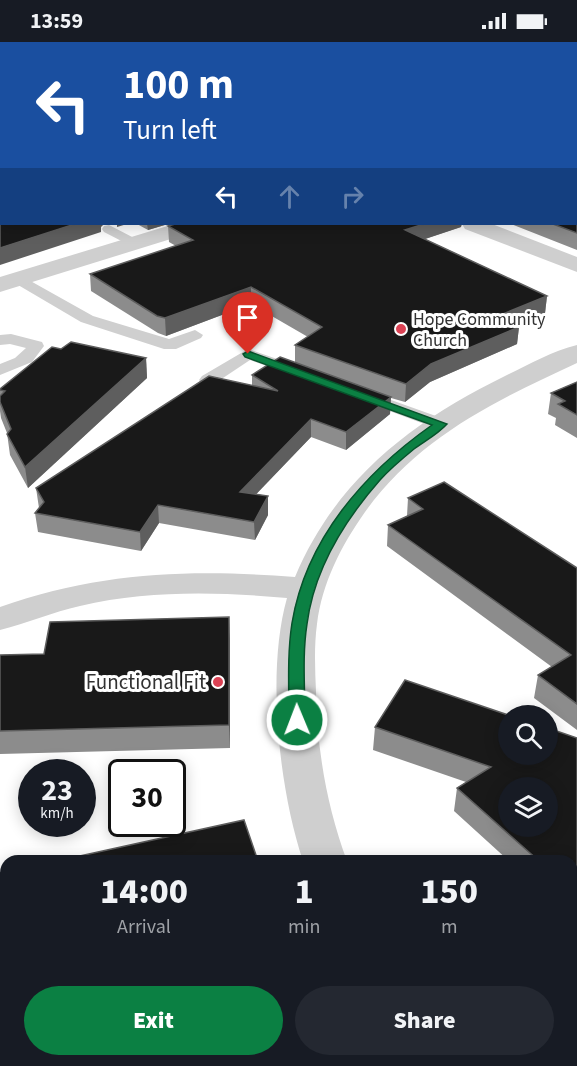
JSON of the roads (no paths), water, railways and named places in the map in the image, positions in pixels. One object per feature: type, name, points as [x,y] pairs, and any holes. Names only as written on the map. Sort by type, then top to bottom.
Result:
[{"type":"street","points":[[9,282],[192,225]]},
{"type":"street","points":[[476,225],[577,265]]},
{"type":"street","points":[[323,855],[315,828],[297,740],[296,659],[299,623],[307,589],[333,532],[376,476],[409,447],[441,424],[513,382],[577,353]]},
{"type":"street","points":[[2,612],[131,587],[224,582],[307,589]]},
{"type":"lane","points":[[109,229],[133,243]]},
{"type":"lane","points":[[9,282],[87,319],[170,345],[195,335]]},
{"type":"lane","points":[[0,340],[10,339],[36,346],[35,350],[20,362],[0,370]]},
{"type":"lane","points":[[208,380],[248,354],[316,379]]},
{"type":"lane","points":[[350,391],[441,424]]},
{"type":"place","name":"Hope Community Church","points":[[401,329]]},
{"type":"place","name":"Functional Fit","points":[[218,682]]}]
